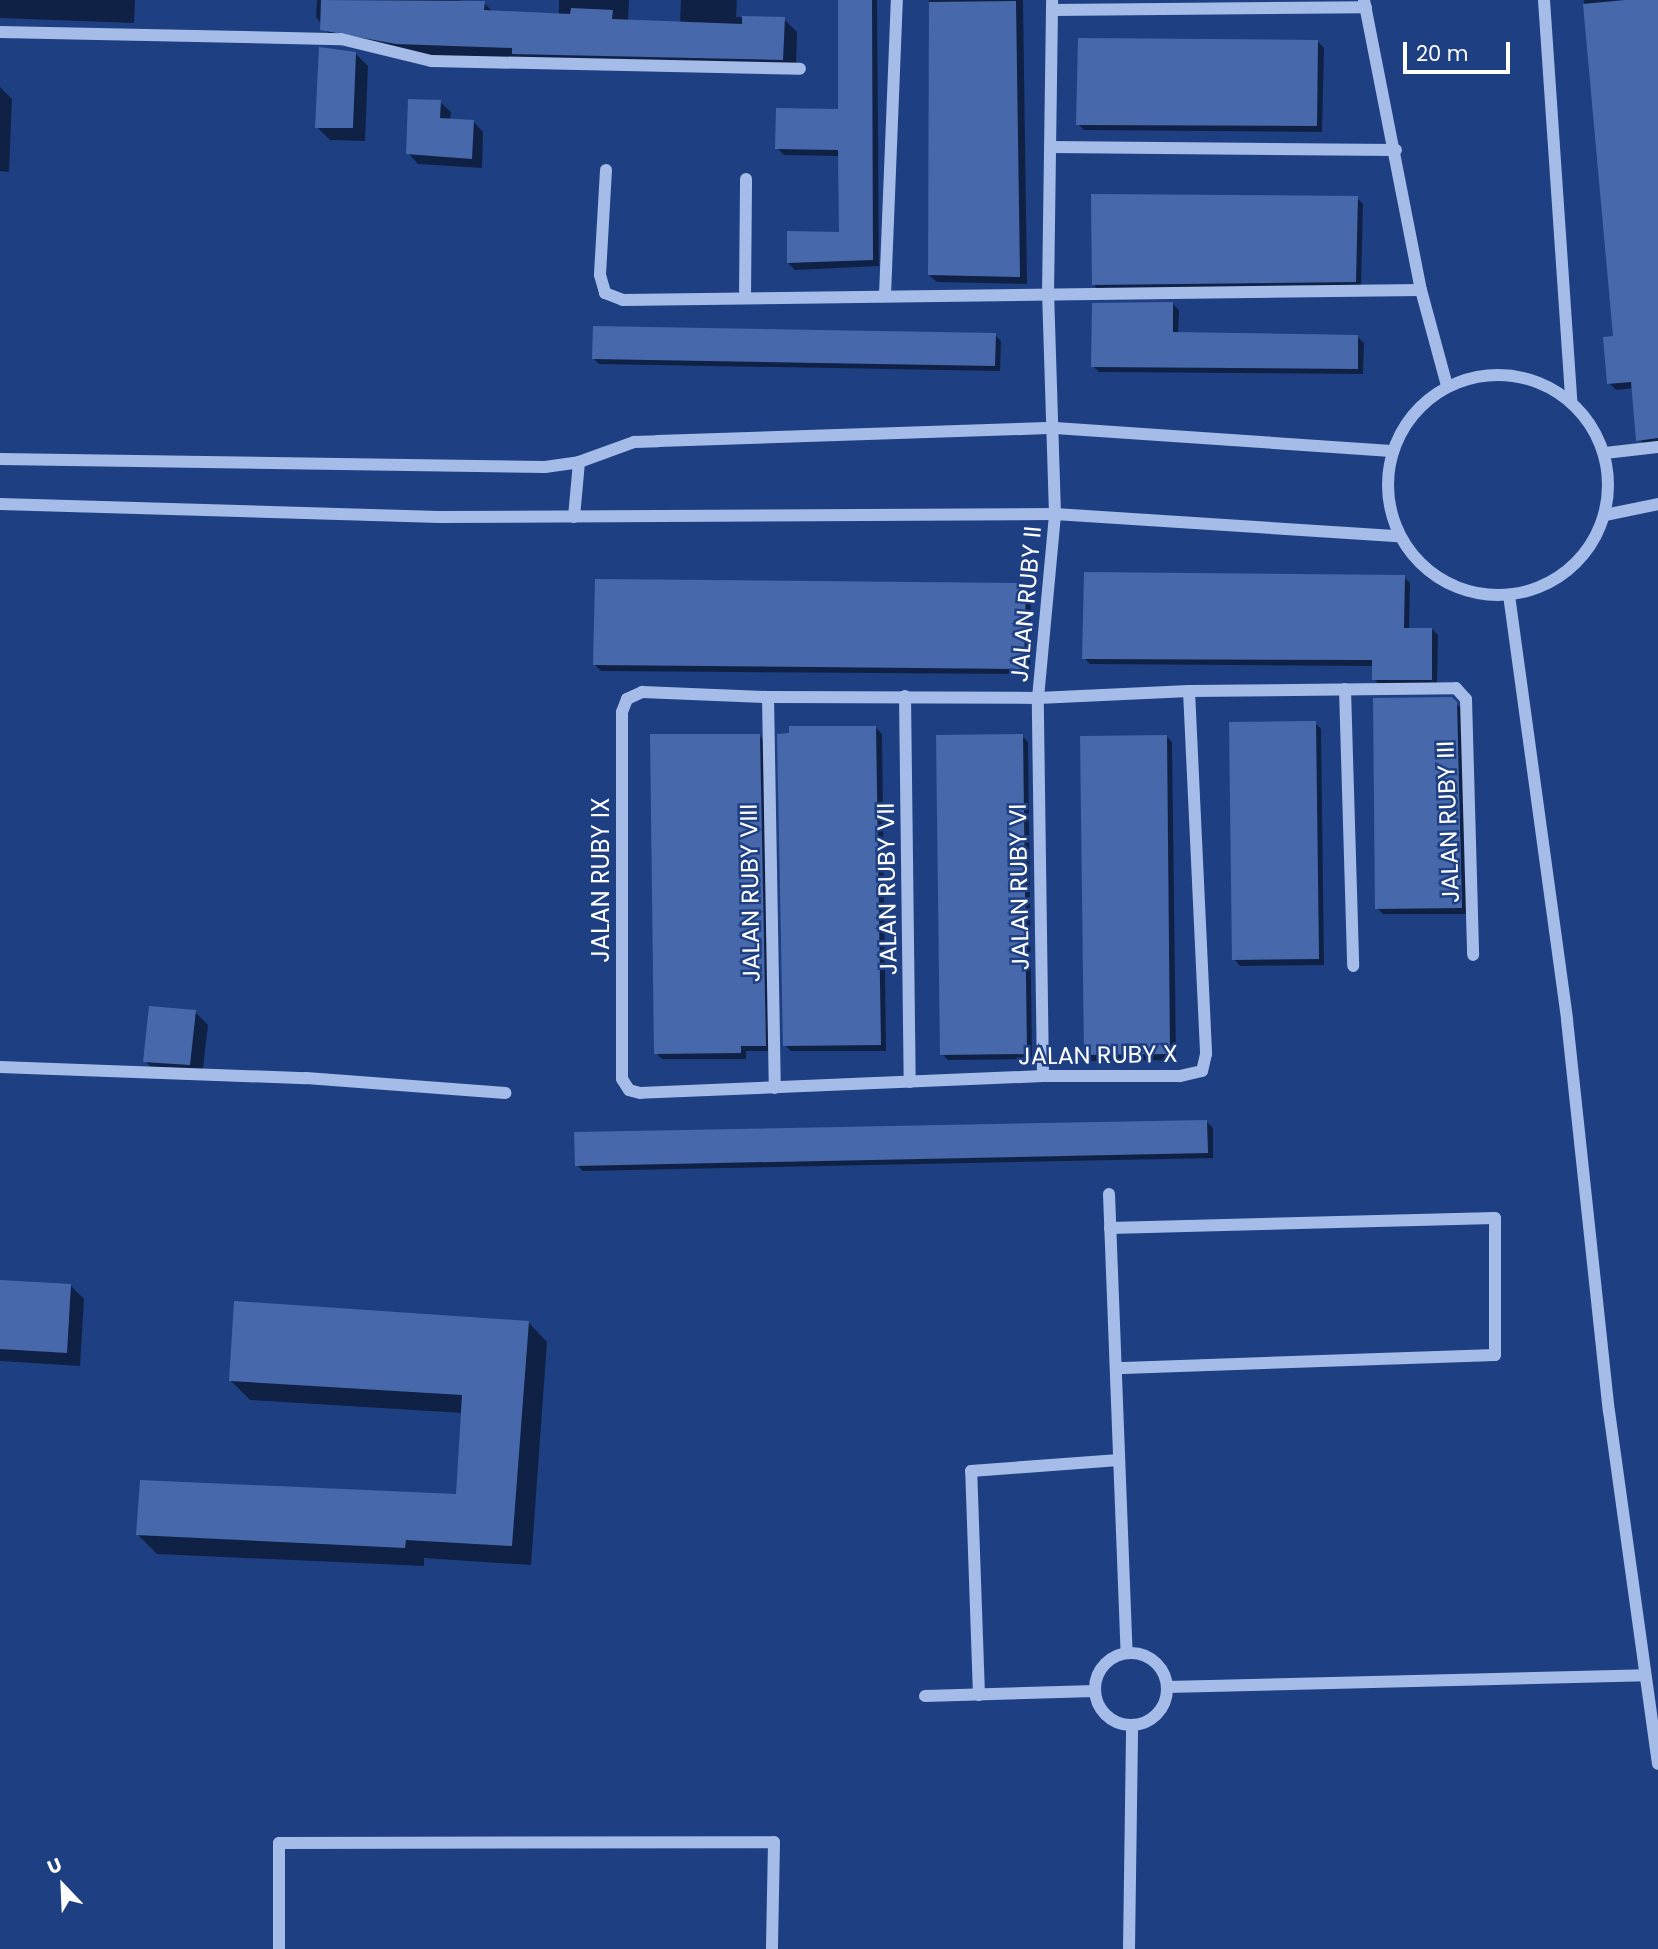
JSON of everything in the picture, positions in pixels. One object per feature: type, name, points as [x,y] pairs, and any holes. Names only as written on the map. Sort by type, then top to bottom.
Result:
[{"type":"street","points":[[885,295],[897,0]]},
{"type":"street","points":[[1544,0],[1571,400]]},
{"type":"street","points":[[1052,5],[1365,4],[1396,150],[1421,290],[1447,386]]},
{"type":"street","name":"JALAN RUBY II","points":[[1038,698],[1055,514],[1055,428],[1048,295],[1052,5]]},
{"type":"street","points":[[0,32],[341,39],[431,61],[800,69]]},
{"type":"street","points":[[1050,147],[1396,150]]},
{"type":"street","points":[[606,170],[600,275],[605,293],[622,300],[1421,290]]},
{"type":"street","points":[[745,298],[746,179]]},
{"type":"street","points":[[1489,374],[1533,379],[1571,400],[1591,424],[1605,453],[1609,484],[1605,515],[1585,554],[1550,582],[1508,595],[1464,591],[1425,570],[1398,536],[1386,494],[1391,451],[1413,413],[1447,386],[1489,374]]},
{"type":"street","points":[[0,459],[545,467],[579,462],[634,443],[658,440],[1055,428],[1391,451]]},
{"type":"street","points":[[1605,453],[1658,447]]},
{"type":"street","points":[[574,517],[579,462]]},
{"type":"street","points":[[0,504],[440,517],[1055,514],[1398,536]]},
{"type":"street","points":[[1605,515],[1658,504]]},
{"type":"street","points":[[1508,595],[1567,1020],[1609,1411],[1658,1764]]},
{"type":"street","name":"JALAN RUBY III","points":[[1345,689],[1448,687],[1461,691],[1466,699],[1473,954]]},
{"type":"street","points":[[768,698],[1038,698],[1189,691],[1345,689],[1353,966]]},
{"type":"street","name":"JALAN RUBY X","points":[[622,1079],[629,1090],[640,1093],[1042,1076],[1180,1076],[1202,1071],[1206,1054],[1189,691]]},
{"type":"street","name":"JALAN RUBY IX","points":[[622,1079],[622,712],[627,699],[642,692],[768,698]]},
{"type":"street","name":"JALAN RUBY VII","points":[[905,696],[910,1082]]},
{"type":"street","name":"JALAN RUBY VIII","points":[[768,698],[775,1088]]},
{"type":"street","name":"JALAN RUBY VI","points":[[1038,698],[1042,1076]]},
{"type":"street","points":[[0,1067],[306,1078],[505,1093]]},
{"type":"street","points":[[1109,1194],[1126,1653]]},
{"type":"street","points":[[1110,1228],[1495,1218],[1495,1354],[1116,1368]]},
{"type":"street","points":[[979,1695],[971,1471],[1119,1461]]},
{"type":"street","points":[[1126,1653],[1150,1658],[1161,1667],[1167,1687],[1163,1708],[1153,1718],[1132,1725],[1107,1716],[1094,1691],[1098,1670],[1108,1660],[1126,1653]]},
{"type":"street","points":[[1167,1687],[1645,1675]]},
{"type":"street","points":[[925,1696],[1094,1691]]},
{"type":"street","points":[[1129,1949],[1132,1725]]},
{"type":"street","points":[[279,1949],[279,1843],[774,1842],[772,1949]]},
{"type":"building","points":[[321,0],[485,1],[484,10],[570,14],[571,8],[613,10],[612,19],[742,24],[742,16],[785,17],[783,60],[512,54],[512,48],[396,44],[320,30]]},
{"type":"building","points":[[838,0],[872,0],[873,260],[787,263],[787,231],[839,232],[838,150],[775,149],[776,108],[838,109]]},
{"type":"building","points":[[1658,0],[1658,438],[1636,441],[1631,382],[1607,384],[1603,337],[1613,336],[1583,4]]},
{"type":"building","points":[[1016,1],[1020,277],[928,275],[929,2]]},
{"type":"building","points":[[1078,38],[1318,40],[1317,126],[1076,125]]},
{"type":"building","points":[[319,47],[356,52],[353,128],[315,128]]},
{"type":"building","points":[[408,99],[441,100],[440,118],[474,120],[472,159],[406,154]]},
{"type":"building","points":[[1091,194],[1358,196],[1356,282],[1092,285]]},
{"type":"building","points":[[1173,302],[1173,332],[1358,335],[1358,369],[1091,367],[1092,303]]},
{"type":"building","points":[[593,326],[996,333],[995,366],[592,359]]},
{"type":"building","points":[[1084,572],[1405,575],[1404,628],[1432,628],[1432,680],[1372,680],[1372,660],[1082,659]]},
{"type":"building","points":[[595,579],[1026,583],[1024,669],[593,665]]},
{"type":"building","points":[[1452,697],[1457,702],[1462,908],[1375,909],[1373,698]]},
{"type":"building","points":[[1316,721],[1319,959],[1232,960],[1229,722]]},
{"type":"building","points":[[789,726],[876,726],[881,1045],[783,1046],[777,734],[789,733]]},
{"type":"building","points":[[650,734],[760,734],[766,1046],[741,1046],[741,1053],[654,1054]]},
{"type":"building","points":[[1023,734],[1027,1054],[940,1055],[936,735]]},
{"type":"building","points":[[1167,735],[1170,1054],[1084,1055],[1080,736]]},
{"type":"building","points":[[149,1006],[196,1010],[190,1065],[143,1062]]},
{"type":"building","points":[[1207,1120],[1208,1153],[575,1166],[574,1132]]},
{"type":"building","points":[[0,1280],[71,1284],[67,1353],[0,1349]]},
{"type":"building","points":[[234,1301],[529,1321],[512,1546],[406,1540],[405,1548],[136,1535],[140,1480],[456,1494],[462,1395],[229,1381]]}]
